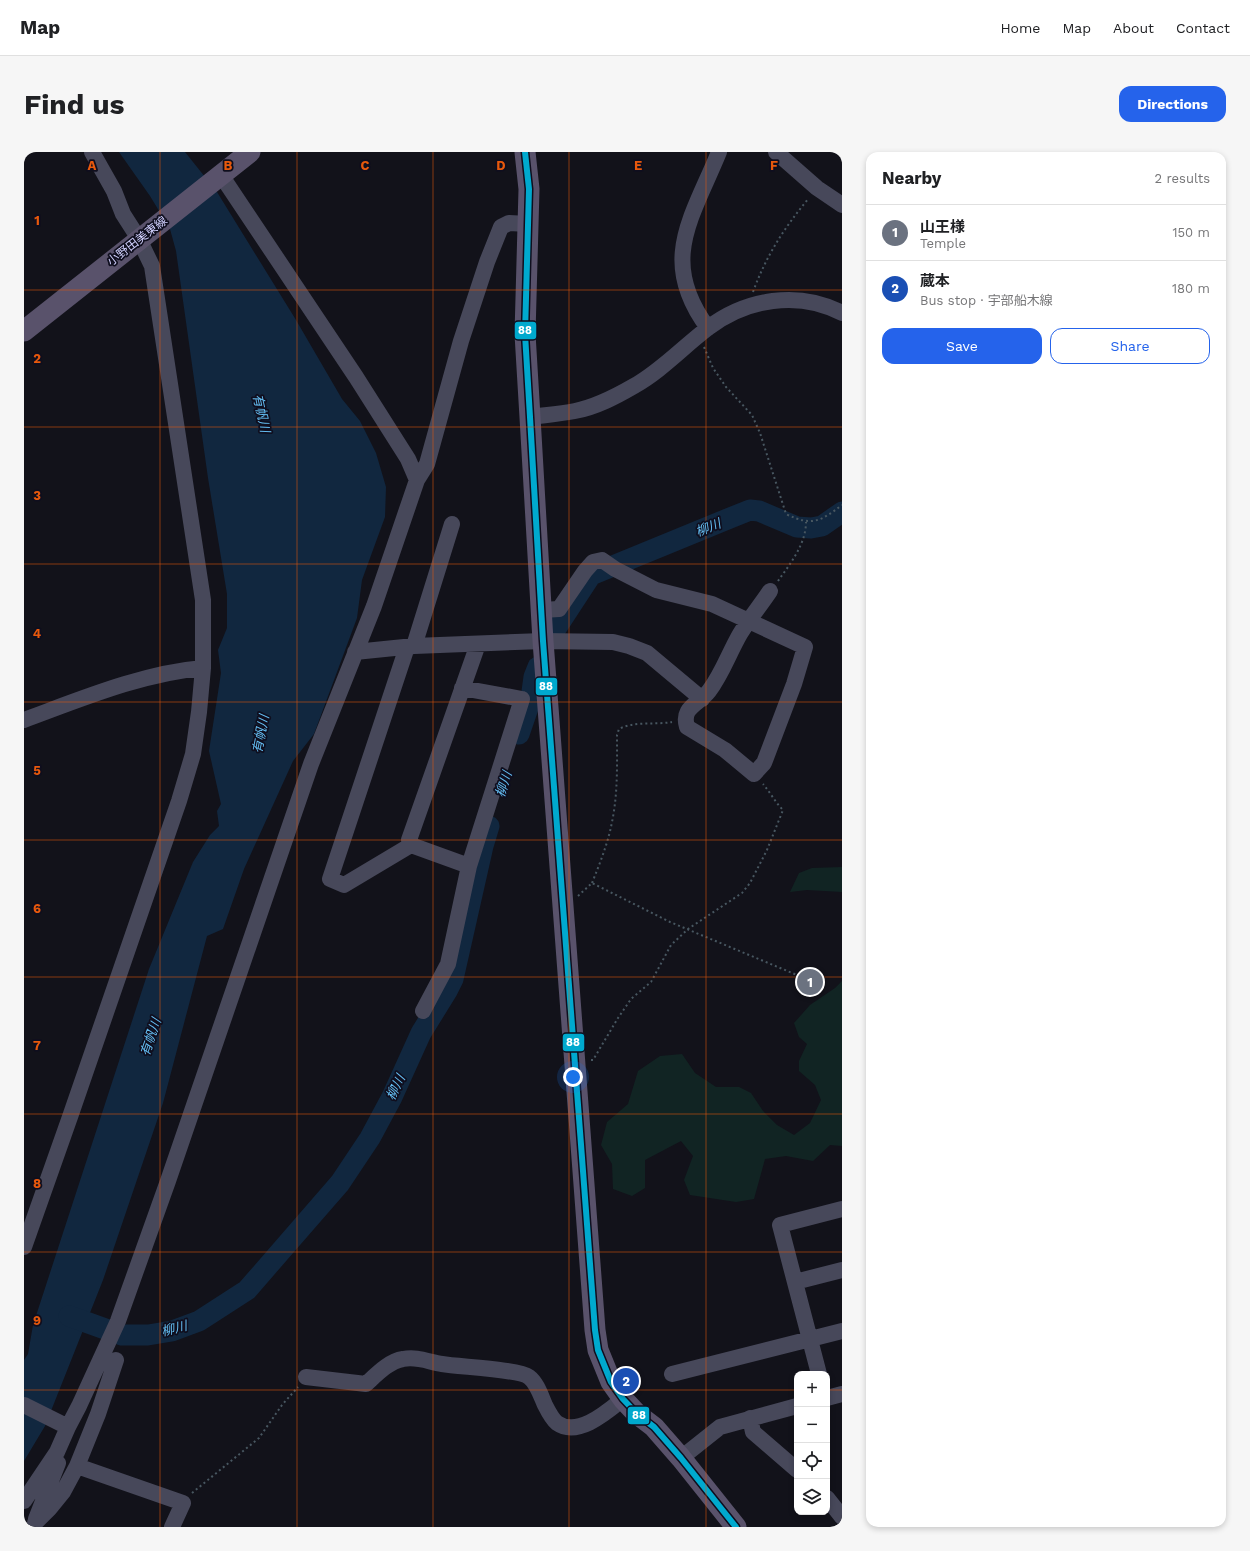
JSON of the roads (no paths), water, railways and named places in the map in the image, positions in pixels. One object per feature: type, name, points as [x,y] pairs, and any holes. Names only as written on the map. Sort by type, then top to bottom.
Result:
[{"type":"main road","name":"小野田美東線","points":[[24,331],[250,152]]},
{"type":"main road","points":[[526,152],[529,188],[525,334],[543,641],[595,1330],[598,1350],[603,1366],[611,1382],[623,1399],[654,1427],[681,1458],[736,1527]]},
{"type":"street","points":[[24,1247],[179,801],[193,754],[200,712],[203,668],[203,600],[152,266],[142,237],[123,214],[114,191],[92,152]]},
{"type":"street","points":[[708,328],[698,315],[687,291],[682,268],[682,256],[686,230],[719,152]]},
{"type":"street","points":[[776,152],[817,188],[842,205]]},
{"type":"street","points":[[220,175],[376,409],[408,459],[417,480]]},
{"type":"street","points":[[24,1501],[57,1452],[64,1428],[79,1406],[118,1321],[168,1181],[311,764],[374,606],[417,480],[427,464],[461,341],[487,262],[501,227],[509,223],[528,224]]},
{"type":"street","points":[[530,417],[575,411],[606,401],[636,385],[662,366],[708,328],[740,310],[769,301],[783,300],[811,302],[824,305],[842,313]]},
{"type":"street","points":[[411,845],[344,885],[330,879],[452,524]]},
{"type":"street","points":[[542,610],[559,609],[585,571],[593,562],[602,560],[615,569],[656,590],[712,604],[749,621],[805,647],[794,684],[764,763],[754,774],[725,750],[687,727],[685,720],[686,714],[691,707],[702,699],[709,691],[720,674],[740,634],[749,621],[770,592]]},
{"type":"street","points":[[355,652],[410,646],[543,641],[613,642],[647,653],[702,699]]},
{"type":"street","points":[[411,845],[409,840],[478,644]]},
{"type":"street","points":[[24,720],[123,686],[168,673],[203,668]]},
{"type":"street","points":[[423,1011],[448,964],[469,866],[522,699],[462,688]]},
{"type":"street","points":[[411,845],[469,866]]},
{"type":"street","points":[[817,1371],[780,1224],[842,1209]]},
{"type":"street","points":[[795,1282],[842,1270]]},
{"type":"street","points":[[672,1374],[842,1331]]},
{"type":"street","points":[[306,1377],[366,1384],[396,1360],[405,1358],[423,1359],[459,1367],[512,1372],[527,1375],[534,1381],[555,1422],[563,1426],[572,1427],[589,1423],[601,1417],[623,1399]]},
{"type":"street","points":[[33,1525],[63,1492],[77,1466],[98,1414],[116,1360],[108,1368],[100,1388],[86,1404],[79,1406]]},
{"type":"street","points":[[830,1397],[842,1394]]},
{"type":"street","points":[[24,1405],[64,1428]]},
{"type":"street","points":[[681,1458],[720,1427],[794,1407]]},
{"type":"street","points":[[750,1418],[753,1432],[794,1467]]},
{"type":"street","points":[[33,1525],[62,1451],[64,1428]]},
{"type":"street","points":[[77,1466],[183,1503],[172,1527]]},
{"type":"street","points":[[830,1502],[842,1518]]},
{"type":"water","name":"有帆川","points":[[119,152],[185,152],[217,192],[296,320],[342,399],[360,421],[376,453],[386,487],[385,517],[362,580],[357,618],[314,734],[293,761],[244,869],[223,929],[207,936],[163,1103],[103,1280],[45,1426],[24,1461],[24,1360],[28,1354],[33,1325],[149,969],[193,862],[210,835],[219,826],[217,811],[221,804],[209,751],[221,673],[218,650],[227,628],[227,594],[208,478],[176,251],[170,229],[150,196]]},
{"type":"waterway","name":"柳川","points":[[555,630],[591,575],[750,510],[759,511],[797,527],[811,528],[822,526],[842,512]]},
{"type":"waterway","name":"柳川","points":[[519,734],[531,699],[534,677],[538,667]]},
{"type":"waterway","name":"柳川","points":[[69,1316],[122,1335],[148,1335],[172,1331],[199,1321],[247,1290],[340,1183],[370,1138],[392,1097],[421,1033],[453,979],[483,846],[489,826]]},
{"type":"place","name":"山王様","points":[[810,982]]},
{"type":"place","name":"蔵本","points":[[626,1381]]}]
